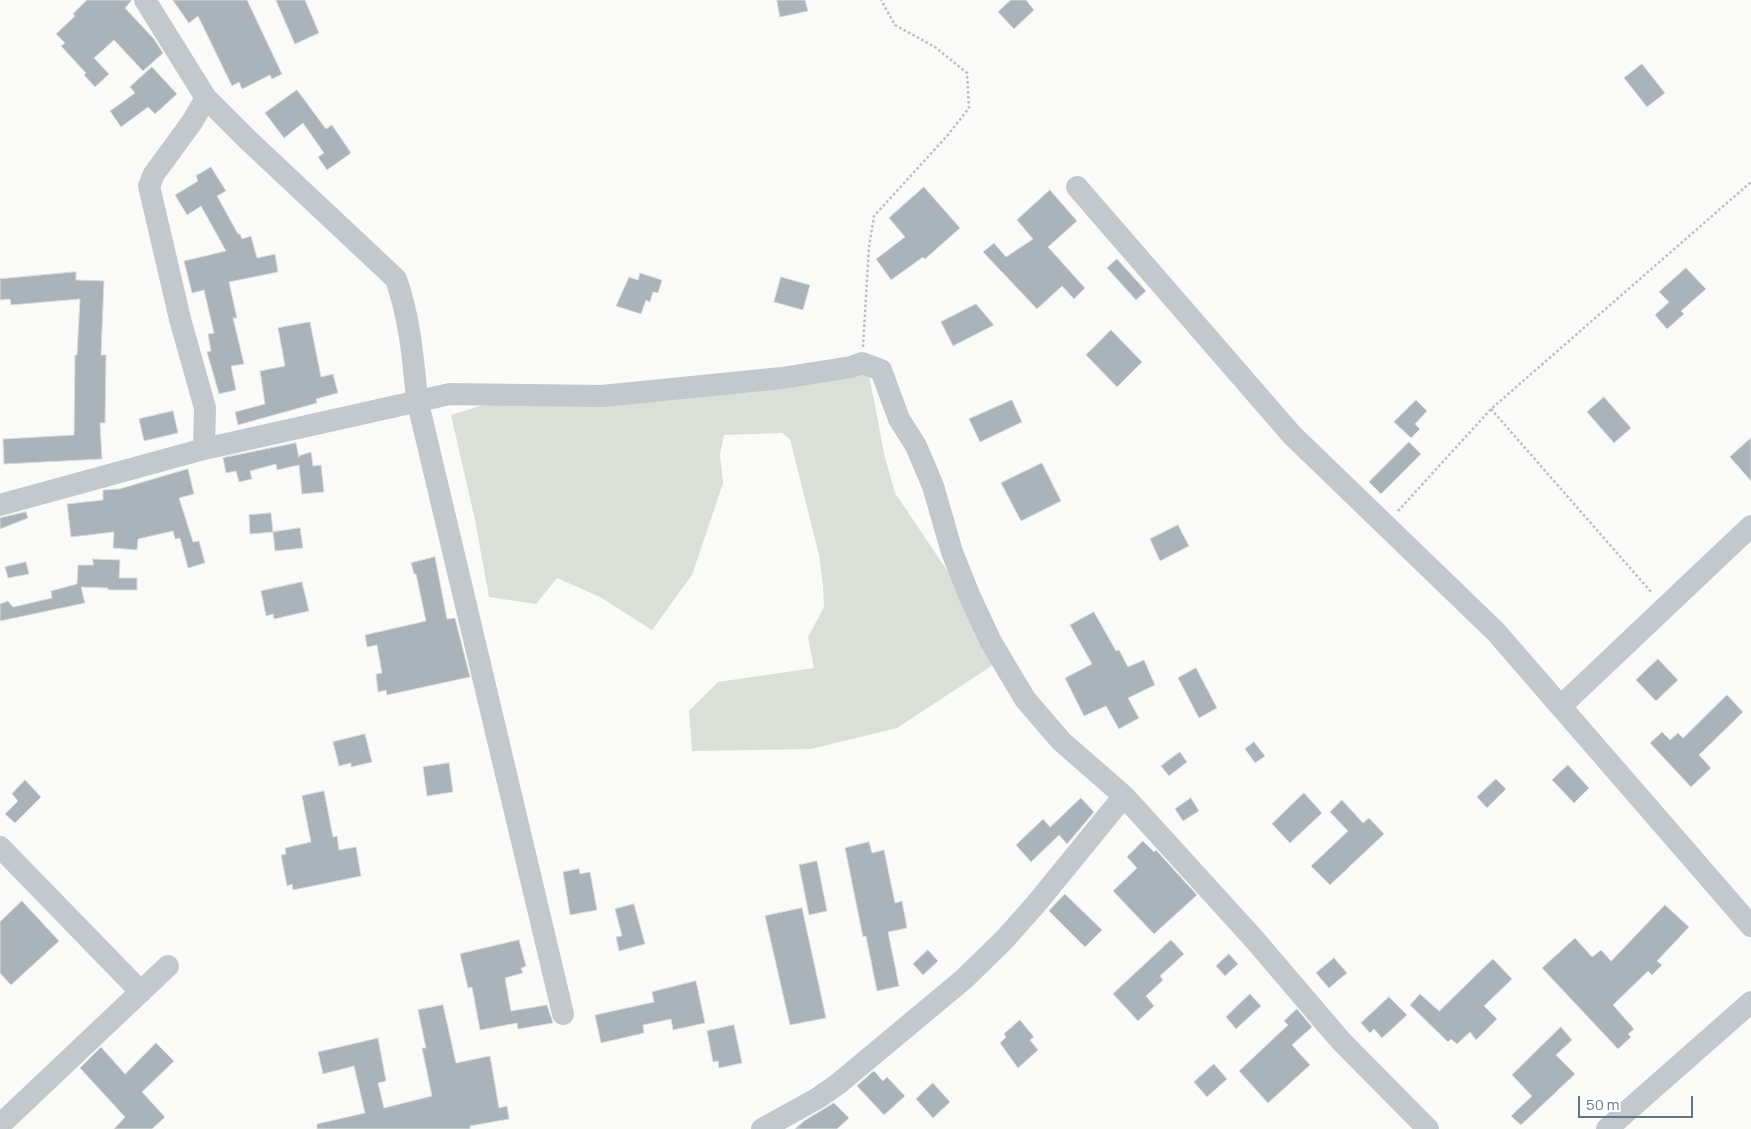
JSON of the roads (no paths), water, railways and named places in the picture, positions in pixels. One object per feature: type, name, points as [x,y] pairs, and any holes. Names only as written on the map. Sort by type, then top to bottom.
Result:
[{"type":"street","points":[[145,0],[206,98],[396,279],[411,334],[417,400],[562,1014]]},
{"type":"street","points":[[204,449],[205,408],[180,319],[149,186],[154,174],[192,122],[206,98]]},
{"type":"street","points":[[1077,187],[1292,435],[1496,632],[1751,926]]},
{"type":"street","points":[[0,505],[204,449],[450,394],[602,396],[782,378],[851,367],[862,363],[881,370],[899,420],[916,446],[933,486],[952,552],[970,597],[991,642],[1025,699],[1061,741],[1124,796],[1254,939],[1341,1041],[1428,1129]]},
{"type":"street","points":[[1561,706],[1751,526]]},
{"type":"street","points":[[762,1129],[818,1098],[838,1084],[964,979],[1036,904],[1124,796]]},
{"type":"street","points":[[0,846],[141,992]]},
{"type":"street","points":[[0,1126],[168,966]]},
{"type":"street","points":[[1608,1129],[1751,1002]]}]
